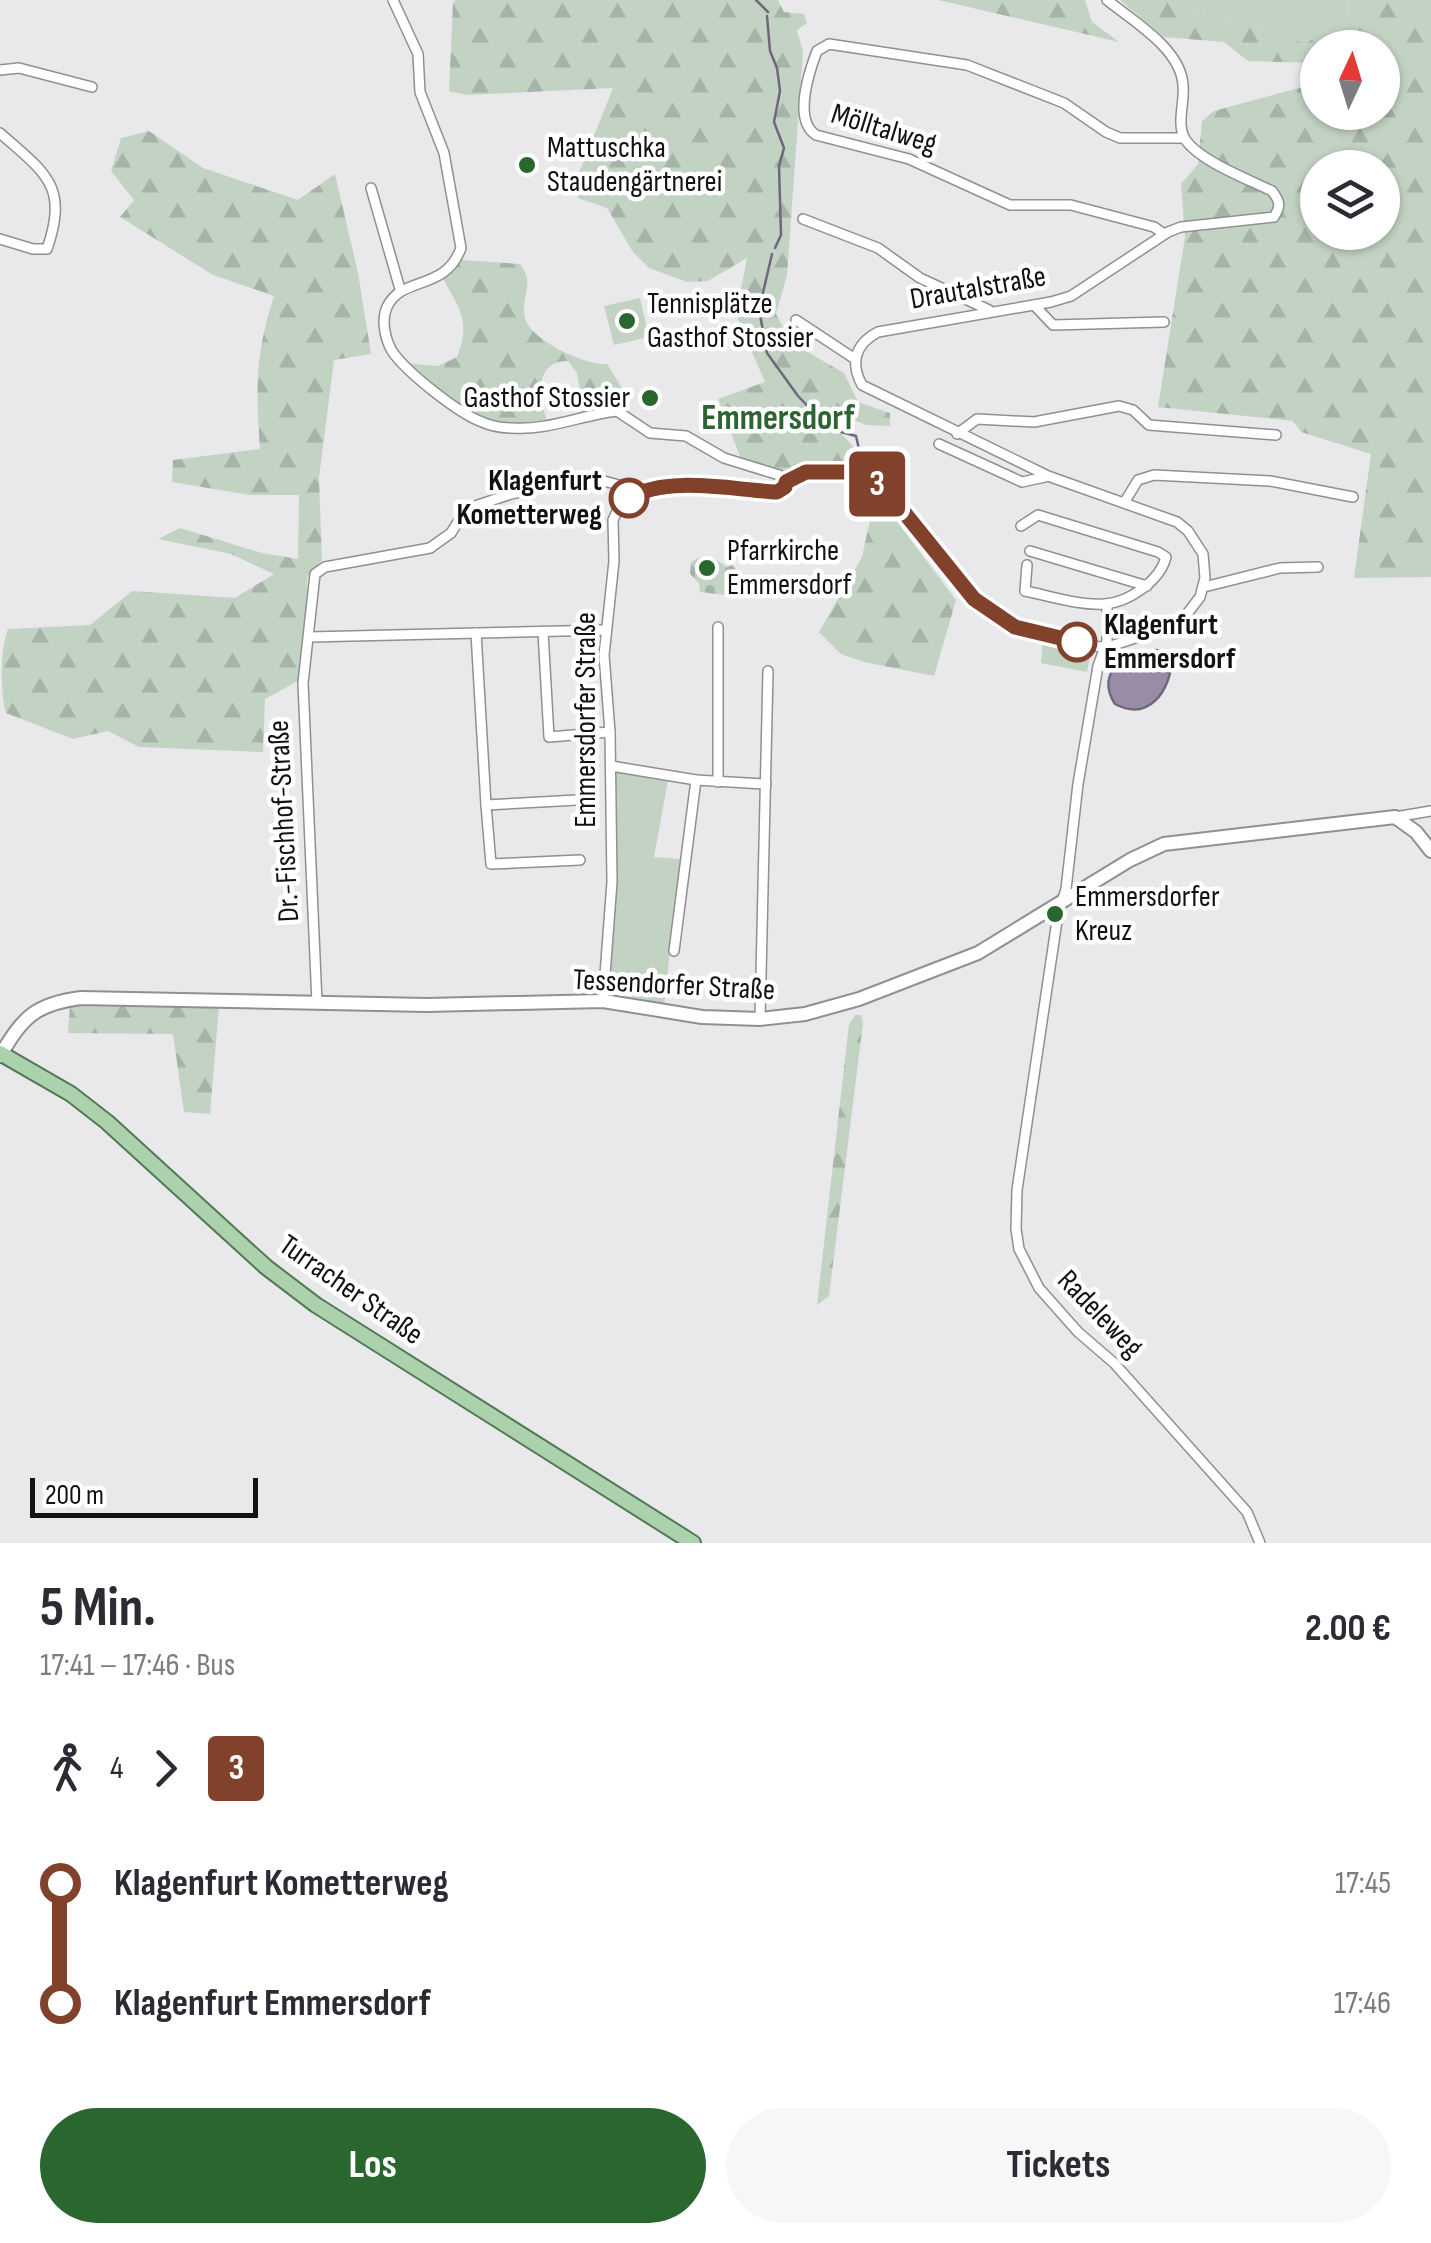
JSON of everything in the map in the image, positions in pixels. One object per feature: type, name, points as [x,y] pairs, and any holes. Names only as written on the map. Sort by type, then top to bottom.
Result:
[{"type":"main road","name":"Turracher Straße","points":[[0,1054],[71,1094],[107,1122],[266,1267],[316,1305],[694,1543]]},
{"type":"street","points":[[393,0],[418,54],[420,92],[444,153],[461,248],[438,279],[400,289],[386,308],[384,326],[392,350],[433,388],[480,422],[515,429],[540,428],[572,417],[617,411],[650,432],[686,436],[724,458],[779,475],[786,482]]},
{"type":"street","points":[[1107,0],[1175,60],[1184,86],[1184,138]]},
{"type":"street","name":"Mölltalweg","points":[[1164,234],[1072,206],[1010,205],[909,159],[816,135],[805,122],[807,85],[817,51],[829,44],[967,65],[1064,104],[1120,138],[1184,138]]},
{"type":"street","points":[[0,70],[19,68],[92,87]]},
{"type":"street","points":[[0,133],[53,185],[54,227],[47,249],[0,239]]},
{"type":"street","name":"Drautalstraße","points":[[855,359],[864,339],[878,332],[1072,296],[1164,234],[1181,227],[1274,217],[1279,199],[1272,191],[1200,154],[1184,138]]},
{"type":"street","points":[[371,188],[400,289]]},
{"type":"street","points":[[803,219],[878,248],[920,278],[992,312]]},
{"type":"street","points":[[1034,305],[1053,325],[1164,322]]},
{"type":"street","points":[[619,506],[642,491],[671,486],[777,492],[786,482],[806,472],[864,472],[899,506],[974,599],[1026,631],[1105,648],[1180,622],[1192,611],[1204,587],[1202,554],[1188,531],[1165,516],[1048,476],[862,386],[854,370],[855,359],[796,320]]},
{"type":"street","points":[[957,434],[976,419],[1034,422],[1119,406],[1133,410],[1149,425],[1276,435]]},
{"type":"street","points":[[939,444],[1022,482],[1048,476]]},
{"type":"street","points":[[1124,504],[1138,480],[1154,476],[1270,481],[1352,497]]},
{"type":"street","name":"Dr.-Fischhof-Straße","points":[[317,1003],[303,683],[315,574],[324,567],[430,548],[451,533],[466,509],[511,494],[588,477],[642,491]]},
{"type":"street","name":"Emmersdorfer Straße","points":[[603,1001],[610,920],[611,766],[604,655],[614,560],[613,526],[619,506],[617,485]]},
{"type":"street","points":[[1021,526],[1038,515],[1166,557],[1147,586],[1107,604],[1026,591],[1028,566]]},
{"type":"street","points":[[1030,551],[1147,586]]},
{"type":"street","points":[[1204,587],[1280,568],[1318,568]]},
{"type":"street","points":[[1064,899],[1078,784],[1098,666],[1105,648],[1107,604]]},
{"type":"street","points":[[718,627],[718,782]]},
{"type":"street","points":[[309,637],[606,630]]},
{"type":"street","points":[[542,632],[549,737],[610,732]]},
{"type":"street","points":[[476,633],[490,864],[580,860]]},
{"type":"street","points":[[760,1019],[768,672]]},
{"type":"street","points":[[611,766],[696,780],[766,784]]},
{"type":"street","points":[[674,951],[696,780]]},
{"type":"street","points":[[486,805],[576,800]]},
{"type":"street","points":[[1395,817],[1431,811]]},
{"type":"street","points":[[1395,817],[1416,832],[1431,851]]},
{"type":"street","name":"Tessendorfer Straße","points":[[0,1054],[28,1016],[59,1001],[81,998],[540,1005],[603,1001],[702,1017],[760,1019],[805,1014],[859,999],[978,954],[1064,899],[1164,844],[1395,817]]},
{"type":"street","name":"Radeleweg","points":[[1064,899],[1058,914],[1017,1190],[1019,1250],[1056,1310],[1114,1364],[1247,1512],[1260,1543]]},
{"type":"green space","points":[[456,0],[778,0],[784,12],[804,14],[807,23],[797,30],[803,52],[787,275],[776,314],[792,343],[844,373],[858,402],[890,413],[890,426],[866,425],[847,417],[840,432],[859,453],[854,461],[783,473],[741,459],[718,399],[765,382],[736,315],[747,258],[708,281],[687,282],[649,268],[633,252],[607,208],[578,198],[579,173],[613,88],[467,95],[449,91]]},
{"type":"green space","points":[[938,0],[1085,0],[1092,22],[1119,42]]},
{"type":"green space","points":[[1120,0],[1191,0],[1195,14],[1266,27],[1300,42],[1300,63],[1248,61],[1224,42],[1164,37]]},
{"type":"green space","points":[[1191,0],[1348,0],[1347,17],[1328,30],[1300,30],[1300,42],[1266,27],[1195,14]]},
{"type":"green space","points":[[1348,0],[1431,0],[1431,577],[1354,578],[1371,454],[1301,432],[1293,421],[1158,407],[1185,237],[1181,184],[1198,164],[1202,121],[1214,111],[1300,88],[1300,130],[1400,130],[1400,30],[1327,30],[1347,17]]},
{"type":"green space","points":[[149,131],[203,168],[298,200],[335,174],[358,273],[371,354],[334,360],[319,478],[322,560],[307,577],[306,636],[300,680],[265,699],[263,752],[139,747],[108,731],[73,739],[6,713],[4,704],[2,659],[8,629],[90,625],[132,591],[235,598],[274,574],[231,554],[158,539],[180,528],[262,553],[298,559],[299,495],[250,495],[172,482],[173,460],[260,449],[258,372],[274,296],[213,275],[120,217],[134,200],[111,171],[121,138]]},
{"type":"green space","points":[[452,262],[520,264],[527,278],[524,311],[529,326],[560,350],[586,361],[607,364],[622,388],[631,418],[584,415],[577,373],[568,361],[556,363],[544,375],[541,395],[549,425],[534,428],[476,420],[404,363],[438,366],[457,357],[463,323],[441,275]]},
{"type":"green space","name":"Tennisplätze Gasthof Stossier","points":[[640,298],[649,337],[614,345],[604,306]]},
{"type":"green space","points":[[889,511],[956,600],[934,676],[841,654],[819,632],[862,557],[870,520]]},
{"type":"green space","points":[[714,558],[727,567],[732,565],[749,581],[742,597],[700,592],[699,583],[690,574],[691,562]]},
{"type":"green space","points":[[1043,640],[1091,650],[1087,672],[1041,663]]},
{"type":"green space","points":[[616,772],[668,780],[654,857],[680,859],[664,1005],[610,991]]},
{"type":"green space","points":[[70,1005],[219,1006],[210,1114],[184,1112],[173,1034],[68,1033]]},
{"type":"green space","points":[[855,1015],[861,1015],[863,1023],[829,1296],[817,1305],[849,1024]]},
{"type":"shaded area","points":[[1167,652],[1172,660],[1167,682],[1156,700],[1138,709],[1115,704],[1108,682],[1117,665],[1134,654]]},
{"type":"waterway","points":[[756,0],[768,12]]},
{"type":"waterway","points":[[767,16],[770,51],[780,91],[774,122],[784,148],[779,166],[781,235],[775,248]]},
{"type":"waterway","points":[[761,301],[772,254]]},
{"type":"waterway","points":[[759,309],[767,353],[798,396],[830,429],[856,436],[862,462]]},
{"type":"bus line","name":"3","points":[[629,498],[642,491],[671,486],[777,492],[786,482],[806,472],[864,472],[899,506],[974,599],[1015,627],[1077,642]]},
{"type":"place","name":"Mattuschka Staudengärtnerei","points":[[527,165]]},
{"type":"place","name":"Tennisplätze Gasthof Stossier","points":[[627,321]]},
{"type":"place","name":"Gasthof Stossier","points":[[650,398]]},
{"type":"place","name":"Klagenfurt Kometterweg","points":[[629,498]]},
{"type":"place","name":"Pfarrkirche Emmersdorf","points":[[707,568]]},
{"type":"place","name":"Klagenfurt Emmersdorf","points":[[1077,642]]},
{"type":"place","name":"Emmersdorfer Kreuz","points":[[1055,914]]},
{"type":"district","name":"Emmersdorf","points":[[778,418]]}]
